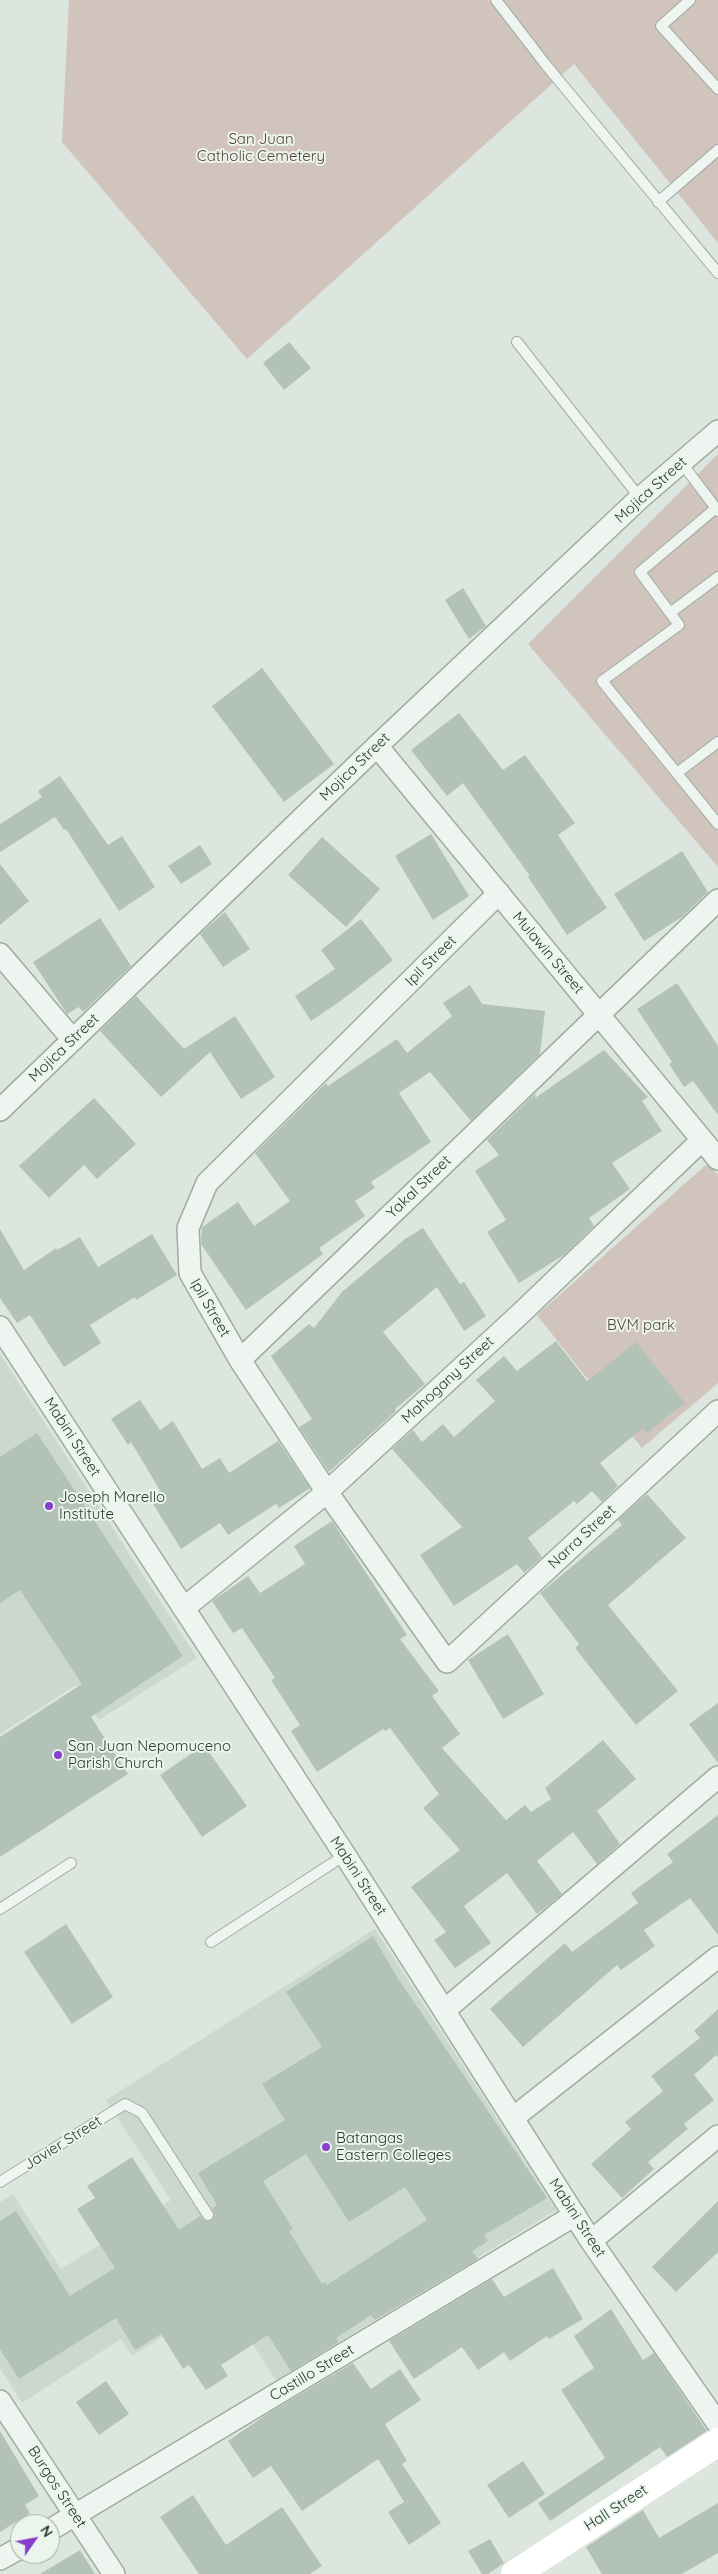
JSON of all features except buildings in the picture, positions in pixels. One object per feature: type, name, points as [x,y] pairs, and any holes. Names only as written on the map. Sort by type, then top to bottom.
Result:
[{"type":"main road","name":"Hall Street","points":[[515,2574],[718,2442]]},
{"type":"street","name":"Mojica Street","points":[[0,1110],[377,746],[640,498],[718,431]]},
{"type":"street","name":"Mulawin Street","points":[[377,746],[718,1160]]},
{"type":"street","name":"Ipil Street","points":[[446,1662],[327,1492],[240,1360],[190,1273],[188,1228],[207,1183],[499,894]]},
{"type":"street","name":"Yakal Street","points":[[240,1360],[718,900]]},
{"type":"street","points":[[0,954],[73,1040]]},
{"type":"street","name":"Mahogany Street","points":[[184,1608],[327,1492],[519,1315],[702,1140]]},
{"type":"street","name":"Mabini Street","points":[[0,1328],[345,1855],[591,2241],[718,2424]]},
{"type":"street","name":"Narra Street","points":[[446,1662],[718,1411]]},
{"type":"street","points":[[445,2010],[718,1778]]},
{"type":"street","points":[[513,2118],[718,1957]]},
{"type":"street","points":[[591,2241],[718,2136]]},
{"type":"street","name":"Castillo Street","points":[[60,2524],[575,2216]]},
{"type":"street","name":"Burgos Street","points":[[0,2401],[114,2574]]},
{"type":"lane","points":[[496,0],[658,202],[718,273]]},
{"type":"lane","points":[[690,0],[661,26],[718,89]]},
{"type":"lane","points":[[658,202],[718,150]]},
{"type":"lane","points":[[517,342],[640,498]]},
{"type":"lane","points":[[681,462],[717,509],[640,572],[679,625],[602,681],[718,824]]},
{"type":"lane","points":[[670,613],[718,577]]},
{"type":"lane","points":[[677,773],[718,742]]},
{"type":"lane","points":[[211,1942],[345,1855]]},
{"type":"lane","points":[[0,1909],[71,1862]]},
{"type":"lane","name":"Javier Street","points":[[0,2182],[125,2104],[142,2113],[208,2215]]},
{"type":"shaded area","name":"Joseph Marello Institute","points":[[0,1354],[197,1658],[99,1720],[76,1685],[0,1734]]},
{"type":"shaded area","name":"Batangas Eastern Colleges","points":[[375,1929],[556,2210],[276,2380],[223,2298],[132,2356],[121,2339],[22,2403],[0,2368],[0,2202],[13,2194],[61,2269],[171,2200],[106,2100]]},
{"type":"green space","name":"San Juan Catholic Cemetery","points":[[69,0],[718,0],[718,243],[574,64],[247,359],[62,142]]},
{"type":"green space","points":[[718,454],[718,867],[528,644]]},
{"type":"green space","name":"BVM park","points":[[708,1163],[718,1175],[718,1383],[642,1448],[537,1315]]},
{"type":"place","name":"Joseph Marello Institute","points":[[49,1506]]},
{"type":"place","name":"San Juan Nepomuceno Parish Church","points":[[58,1755]]},
{"type":"place","name":"Batangas Eastern Colleges","points":[[326,2147]]}]
